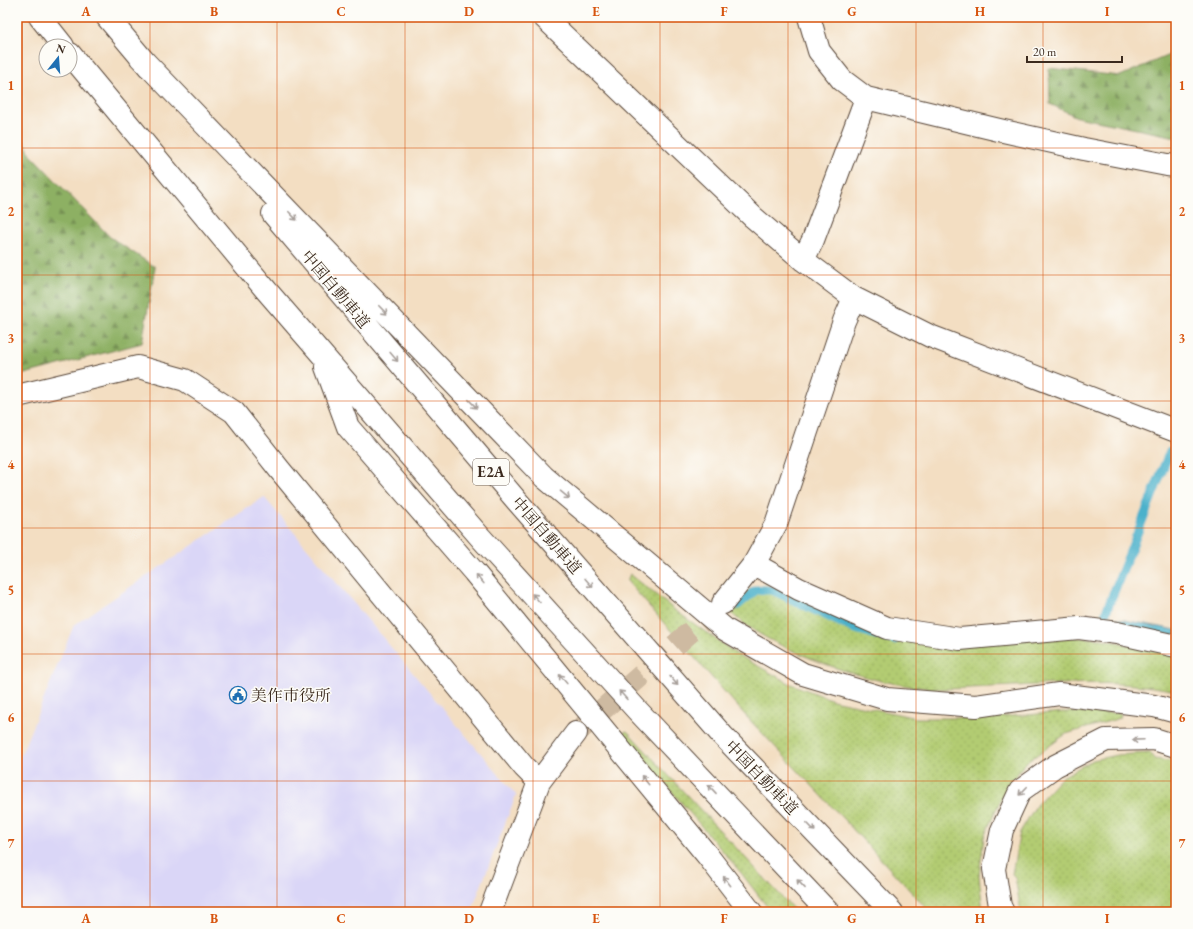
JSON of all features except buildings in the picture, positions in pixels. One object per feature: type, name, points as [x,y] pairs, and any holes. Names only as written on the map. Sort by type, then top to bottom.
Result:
[{"type":"main road","points":[[40,17],[57,38]]},
{"type":"main road","name":"中国自動車道","points":[[107,17],[317,267],[533,519],[722,735],[892,912]]},
{"type":"main road","points":[[544,17],[753,218],[802,260],[854,298],[930,336],[1176,431]]},
{"type":"main road","points":[[809,17],[819,51],[842,80],[866,98],[1084,149],[1176,166]]},
{"type":"main road","points":[[140,57],[544,477],[726,630],[803,674],[886,699],[976,706],[1059,694],[1154,706],[1176,712]]},
{"type":"main road","points":[[78,64],[266,290],[481,538],[627,699],[828,912]]},
{"type":"main road","points":[[802,260],[813,240],[866,98]]},
{"type":"main road","points":[[722,603],[754,564],[776,524],[844,321],[854,298]]},
{"type":"main road","points":[[321,353],[348,427],[474,572],[707,855],[751,912]]},
{"type":"main road","points":[[17,396],[138,367],[185,380],[234,412],[509,749],[539,782]]},
{"type":"main road","points":[[754,564],[799,589],[886,628],[960,639],[1079,628],[1117,633],[1176,646]]},
{"type":"main road","points":[[490,912],[539,782],[576,733]]},
{"type":"main road","points":[[1003,912],[1000,906],[994,869],[1002,830],[1020,791],[1055,766],[1106,740],[1154,739],[1176,746]]},
{"type":"shaded area","name":"美作市役所","points":[[264,497],[516,795],[471,912],[17,912],[17,764],[74,625]]},
{"type":"green space","points":[[1176,52],[1176,137],[1077,117],[1050,104],[1049,68],[1120,76]]},
{"type":"green space","points":[[17,128],[31,155],[110,237],[155,267],[142,343],[17,376]]},
{"type":"green space","points":[[630,574],[676,611],[738,655],[791,684],[833,700],[916,718],[985,718],[1066,712],[1121,713],[1120,718],[1066,734],[1024,764],[1000,801],[984,837],[979,876],[983,912],[930,912],[745,715],[627,581]]},
{"type":"green space","points":[[766,586],[790,592],[853,625],[1102,639],[1176,655],[1176,691],[1153,687],[1106,683],[957,689],[932,689],[894,684],[819,662],[756,632],[730,612],[737,600],[744,593],[752,589]]},
{"type":"green space","points":[[627,731],[796,912],[771,912],[742,874],[622,733]]},
{"type":"green space","points":[[1150,753],[1154,759],[1176,762],[1176,912],[1021,912],[1015,877],[1012,874],[1020,832],[1037,804],[1062,777],[1093,760],[1117,755]]},
{"type":"water","points":[[1109,617],[1176,630],[1176,636],[1108,623]]},
{"type":"waterway","points":[[1106,612],[1170,451]]},
{"type":"waterway","points":[[738,605],[756,590],[772,590],[852,628],[894,640]]},
{"type":"tunnel","points":[[576,733],[723,603]]},
{"type":"place","name":"美作市役所","points":[[238,695]]}]
